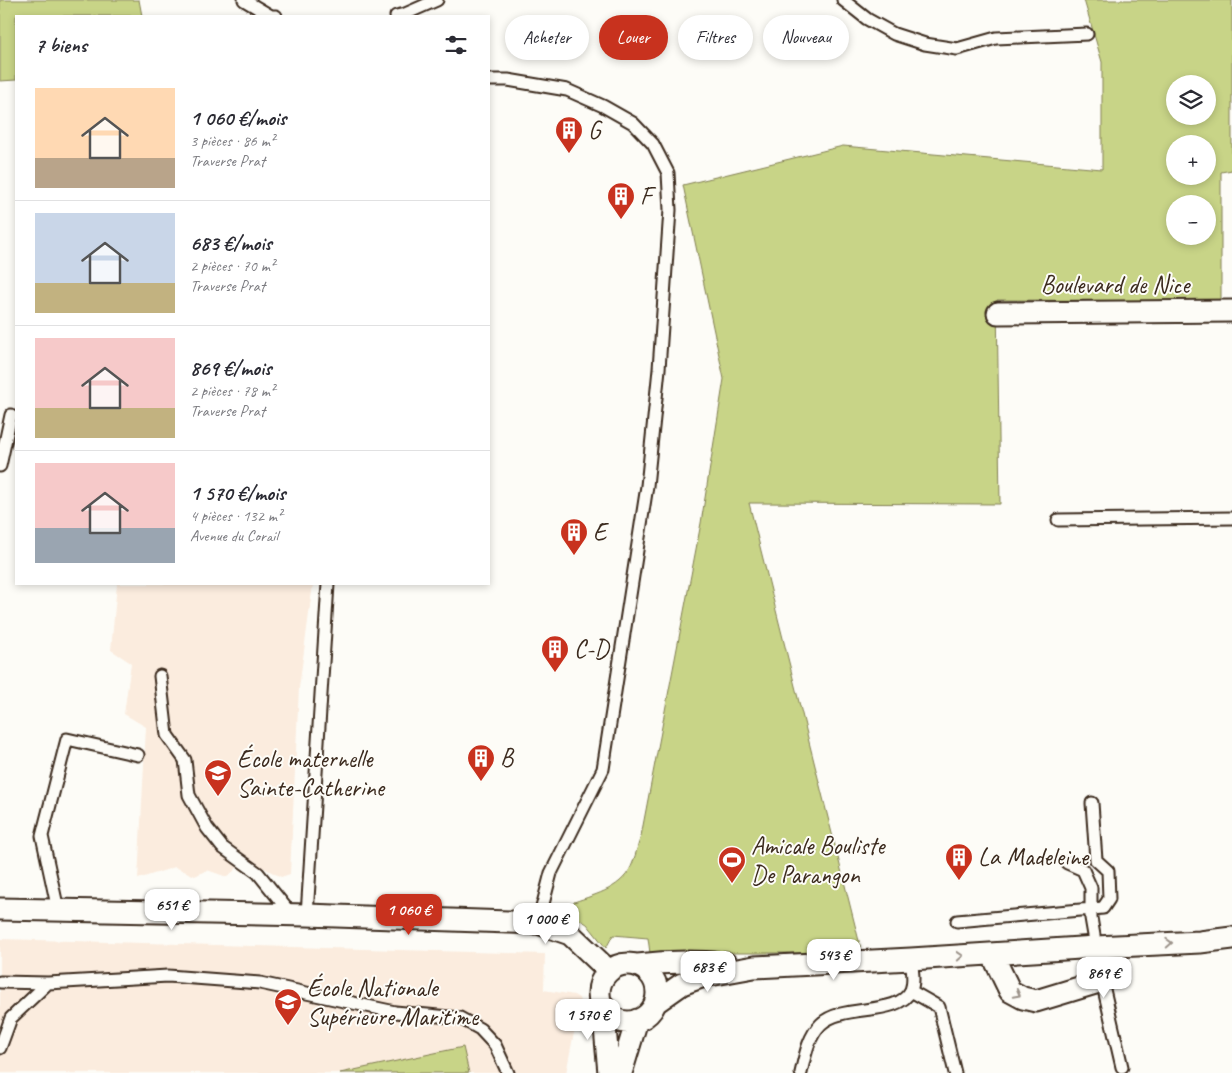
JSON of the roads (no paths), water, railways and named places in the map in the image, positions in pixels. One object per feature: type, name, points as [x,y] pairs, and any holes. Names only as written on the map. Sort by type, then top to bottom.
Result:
[{"type":"street","name":"Boulevard de Nice","points":[[998,313],[1232,311]]},
{"type":"street","points":[[0,909],[300,915],[538,923],[570,934],[609,971]]},
{"type":"street","points":[[655,1003],[682,984],[704,976],[754,967],[912,959],[1096,946],[1200,942],[1232,938]]},
{"type":"street","points":[[992,954],[1010,991],[1022,998],[1036,1001],[1102,981],[1096,946]]},
{"type":"street","points":[[609,1073],[600,987],[603,978],[609,971],[621,965],[660,962],[707,962],[754,967]]},
{"type":"street","points":[[602,1005],[613,1017],[621,1020],[637,1020],[651,1010],[657,994],[652,976],[638,965]]},
{"type":"street","points":[[621,1073],[637,1020]]},
{"type":"lane","points":[[244,0],[269,15]]},
{"type":"lane","points":[[400,15],[437,0]]},
{"type":"lane","points":[[843,0],[867,19],[894,34],[925,44],[957,49],[996,38],[1087,34]]},
{"type":"lane","points":[[490,80],[508,80],[567,90],[603,106],[633,124],[653,144],[668,173],[670,210],[660,368],[648,486],[603,769],[551,873],[538,923]]},
{"type":"lane","points":[[0,466],[12,415]]},
{"type":"lane","points":[[1058,520],[1232,518]]},
{"type":"lane","points":[[300,915],[328,585]]},
{"type":"lane","points":[[160,676],[167,736],[186,760],[190,795],[206,828],[222,847],[258,873],[300,915]]},
{"type":"lane","points":[[58,910],[42,836],[67,739],[138,755]]},
{"type":"lane","points":[[957,922],[1103,908],[1110,898],[1108,871],[1096,860],[1092,803]]},
{"type":"lane","points":[[1067,863],[1083,870],[1090,888],[1096,946]]},
{"type":"lane","points":[[801,1073],[807,1047],[821,1024],[834,1015],[899,1002],[911,991],[913,983],[912,959]]},
{"type":"lane","points":[[0,982],[48,983],[168,976],[260,983],[395,1012],[460,1018],[480,1029],[496,1045],[508,1073]]},
{"type":"lane","points":[[1102,981],[1122,1066]]},
{"type":"lane","points":[[0,1048],[11,1018],[48,983]]},
{"type":"lane","points":[[911,991],[939,1007],[955,1073]]},
{"type":"place","name":"G","points":[[569,154]]},
{"type":"place","name":"F","points":[[621,220]]},
{"type":"place","name":"E","points":[[574,556]]},
{"type":"place","name":"C-D","points":[[555,673]]},
{"type":"place","name":"B","points":[[481,782]]},
{"type":"place","name":"École maternelle Sainte-Catherine","points":[[218,797]]},
{"type":"place","name":"La Madeleine","points":[[959,881]]},
{"type":"place","name":"Amicale Bouliste De Parangon","points":[[732,884]]},
{"type":"place","name":"École Nationale Supérieure Maritime","points":[[288,1026]]}]
